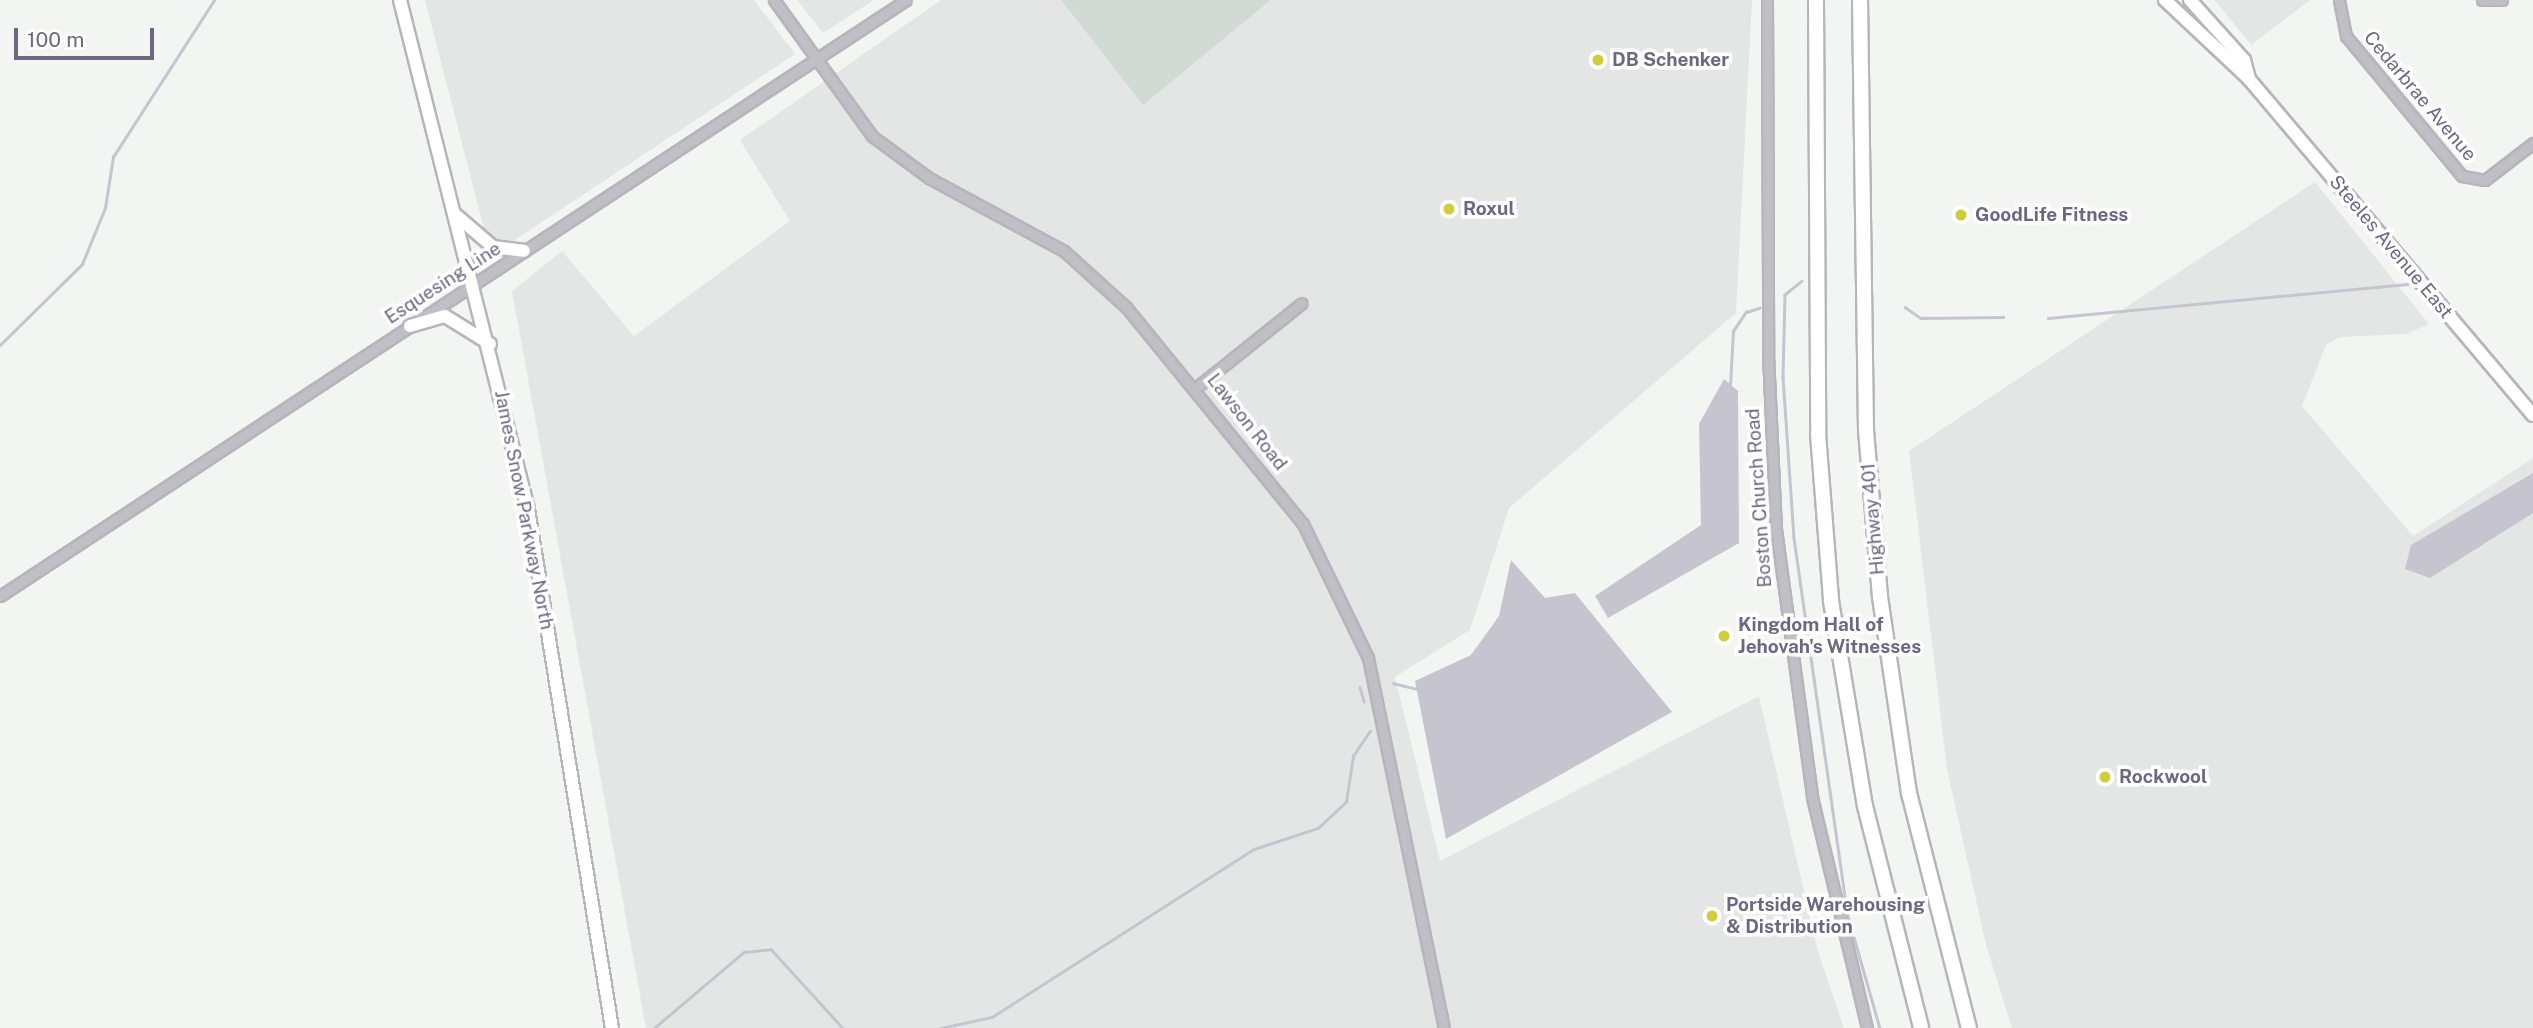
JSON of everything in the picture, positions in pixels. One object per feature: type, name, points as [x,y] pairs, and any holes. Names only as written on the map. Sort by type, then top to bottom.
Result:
[{"type":"highway","points":[[1816,0],[1818,434],[1831,601],[1865,806],[1921,1028]]},
{"type":"highway","name":"Highway 401","points":[[1860,0],[1866,430],[1880,597],[1909,793],[1969,1028]]},
{"type":"main road","name":"James Snow Parkway North","points":[[400,0],[490,344],[528,509],[612,1028]]},
{"type":"main road","name":"Steeles Avenue East","points":[[2165,0],[2249,79],[2533,415]]},
{"type":"main road","name":"Steeles Avenue East","points":[[2190,0],[2245,60],[2249,79]]},
{"type":"main road","points":[[455,214],[493,247],[524,251]]},
{"type":"main road","points":[[410,326],[445,316],[490,344]]},
{"type":"street","name":"Lawson Road","points":[[774,0],[872,136],[929,178],[1064,251],[1126,307],[1197,387],[1303,524],[1368,658],[1444,1028]]},
{"type":"street","name":"Esquesing Line","points":[[0,596],[906,0]]},
{"type":"street","name":"Boston Church Road","points":[[1767,0],[1768,354],[1776,529],[1812,797],[1867,1028]]},
{"type":"street","name":"Cedarbrae Avenue","points":[[2339,0],[2346,36],[2462,176],[2486,180],[2533,142]]},
{"type":"street","points":[[2482,0],[2502,0]]},
{"type":"street","points":[[1197,387],[1302,303]]},
{"type":"shaded area","points":[[425,0],[754,0],[795,54],[491,256]]},
{"type":"shaded area","points":[[797,0],[874,0],[823,33]]},
{"type":"shaded area","points":[[941,0],[1061,0],[1143,104],[1271,0],[1752,0],[1736,313],[1509,508],[1470,630],[1395,677],[1440,861],[1759,696],[1818,952],[1844,1028],[646,1028],[512,291],[562,251],[634,336],[790,221],[740,140]]},
{"type":"shaded area","points":[[1061,0],[1271,0],[1143,105]]},
{"type":"shaded area","points":[[2215,0],[2310,0],[2251,45]]},
{"type":"shaded area","name":"Rockwool","points":[[2315,182],[2429,324],[2406,334],[2340,337],[2326,345],[2302,406],[2413,536],[2533,458],[2533,1028],[2012,1028],[1986,945],[1947,769],[1909,451]]},
{"type":"shaded area","points":[[1724,379],[1738,391],[1739,543],[1608,618],[1595,596],[1701,525],[1699,424]]},
{"type":"shaded area","points":[[2533,473],[2533,513],[2430,578],[2405,569],[2411,545]]},
{"type":"shaded area","points":[[1511,560],[1545,598],[1575,593],[1672,712],[1446,839],[1415,681],[1471,655],[1499,616]]},
{"type":"waterway","points":[[0,345],[82,264],[105,208],[113,157],[214,0]]},
{"type":"waterway","points":[[1802,281],[1785,295],[1783,377],[1794,538],[1848,916],[1880,1028]]},
{"type":"waterway","points":[[2048,318],[2407,284]]},
{"type":"waterway","points":[[1905,307],[1921,318],[2003,317]]},
{"type":"waterway","points":[[1730,386],[1733,331],[1746,312],[1759,308]]},
{"type":"waterway","points":[[1393,683],[1417,689]]},
{"type":"waterway","points":[[1360,687],[1364,701]]},
{"type":"waterway","points":[[941,1028],[992,1017],[1254,849],[1318,828],[1346,802],[1353,756],[1370,731]]},
{"type":"waterway","points":[[654,1028],[744,952],[771,949],[843,1028]]},
{"type":"place","name":"DB Schenker","points":[[1598,60]]},
{"type":"place","name":"Roxul","points":[[1449,209]]},
{"type":"place","name":"GoodLife Fitness","points":[[1961,215]]},
{"type":"place","name":"Kingdom Hall of Jehovah's Witnesses","points":[[1724,636]]},
{"type":"place","name":"Rockwool","points":[[2105,777]]},
{"type":"place","name":"Portside Warehousing & Distribution","points":[[1712,916]]}]
